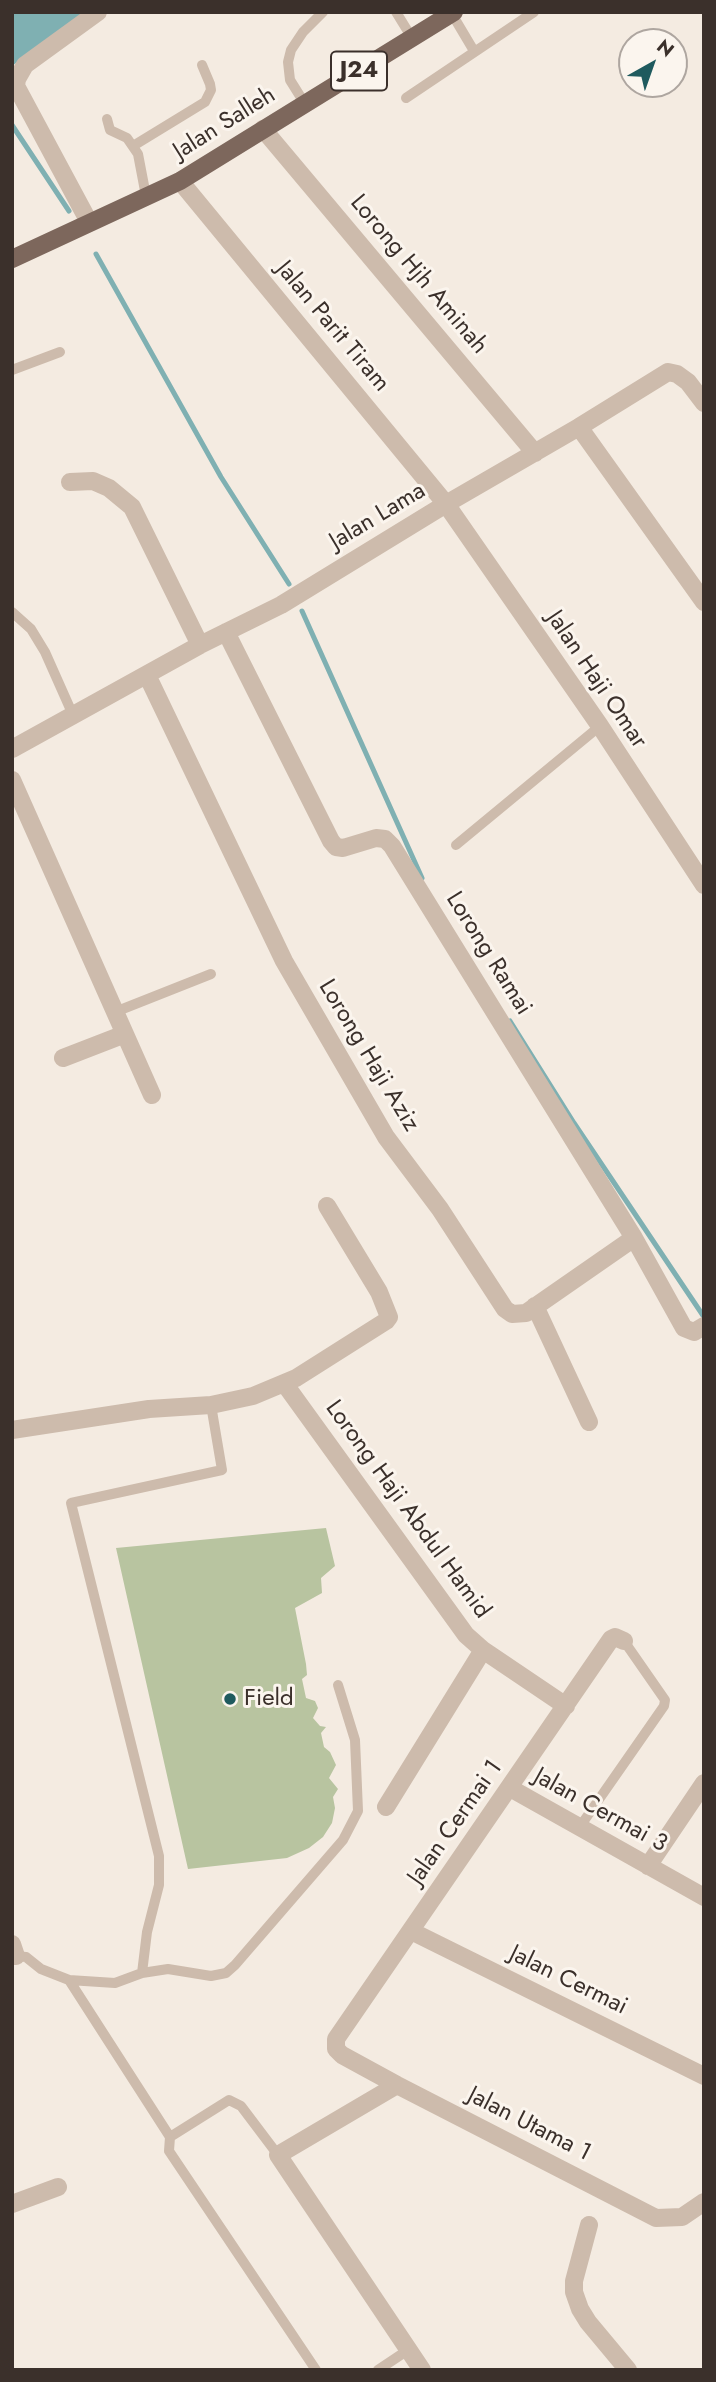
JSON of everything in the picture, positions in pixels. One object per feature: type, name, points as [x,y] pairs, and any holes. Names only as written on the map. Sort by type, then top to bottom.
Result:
[{"type":"main road","name":"Jalan Salleh","points":[[12,259],[180,181],[453,13]]},
{"type":"street","points":[[89,222],[16,86],[25,65],[98,12]]},
{"type":"street","name":"Lorong Hjh Aminah","points":[[263,129],[535,453]]},
{"type":"street","name":"Jalan Parit Tiram","points":[[180,181],[446,504]]},
{"type":"street","name":"Jalan Lama","points":[[12,749],[200,645],[281,605],[668,372],[677,374],[688,382],[704,403]]},
{"type":"street","points":[[579,427],[704,602]]},
{"type":"street","points":[[70,482],[93,481],[109,488],[132,507],[200,645]]},
{"type":"street","name":"Jalan Haji Omar","points":[[446,504],[600,726],[704,885]]},
{"type":"street","name":"Lorong Ramai","points":[[226,632],[331,841],[336,847],[343,848],[376,838],[385,839],[393,846],[634,1238],[684,1328],[689,1332],[702,1328]]},
{"type":"street","name":"Lorong Haji Aziz","points":[[146,675],[284,961],[386,1137],[440,1209],[505,1309],[512,1314],[520,1314],[536,1306]]},
{"type":"street","points":[[12,780],[152,1095]]},
{"type":"street","points":[[63,1058],[125,1034]]},
{"type":"street","points":[[12,1430],[149,1409],[211,1405],[253,1396],[296,1378],[388,1320],[386,1306],[379,1292],[327,1206]]},
{"type":"street","points":[[589,1422],[536,1306],[634,1238]]},
{"type":"street","name":"Lorong Haji Abdul Hamid","points":[[284,1383],[458,1625],[483,1650],[566,1706]]},
{"type":"street","name":"Jalan Cermai 1","points":[[336,2049],[336,2039],[611,1639],[620,1637],[624,1641]]},
{"type":"street","points":[[386,1807],[483,1650]]},
{"type":"street","points":[[648,1866],[704,1783]]},
{"type":"street","name":"Jalan Cermai 3","points":[[510,1788],[704,1897]]},
{"type":"street","name":"Jalan Cermai","points":[[411,1931],[704,2076]]},
{"type":"street","name":"Jalan Utama 1","points":[[336,2049],[342,2055],[397,2085],[656,2218],[682,2217],[704,2202]]},
{"type":"street","points":[[397,2085],[278,2155],[422,2370]]},
{"type":"street","points":[[12,2204],[58,2187]]},
{"type":"street","points":[[589,2225],[574,2281],[574,2292],[588,2322],[628,2370]]},
{"type":"lane","points":[[304,104],[290,80],[288,62],[291,50],[303,32],[323,12]]},
{"type":"lane","points":[[396,12],[412,38]]},
{"type":"lane","points":[[406,98],[534,12]]},
{"type":"lane","points":[[453,13],[474,51]]},
{"type":"lane","points":[[133,146],[205,102],[211,84],[202,65]]},
{"type":"lane","points":[[107,119],[110,130],[122,135],[133,146],[140,160],[146,196]]},
{"type":"lane","points":[[12,370],[60,352]]},
{"type":"lane","points":[[12,612],[31,629],[45,652],[73,715]]},
{"type":"lane","points":[[456,845],[600,726]]},
{"type":"lane","points":[[115,1012],[211,974]]},
{"type":"lane","points":[[142,1972],[147,1932],[159,1885],[159,1856],[71,1503],[222,1470],[211,1405]]},
{"type":"lane","points":[[579,1828],[664,1706],[665,1700],[624,1641]]},
{"type":"lane","points":[[14,1952],[26,1957],[41,1969],[69,1980],[115,1983],[142,1972],[168,1969],[211,1976],[226,1973],[236,1965],[343,1840],[358,1811],[355,1740],[338,1685]]},
{"type":"lane","points":[[69,1980],[170,2137],[169,2151],[316,2370]]},
{"type":"lane","points":[[170,2137],[229,2101],[241,2106],[278,2155]]},
{"type":"lane","points":[[378,2370],[408,2350]]},
{"type":"green space","name":"Field","points":[[326,1528],[335,1566],[321,1578],[322,1593],[295,1608],[306,1664],[307,1675],[302,1679],[306,1698],[315,1701],[318,1708],[313,1718],[320,1726],[326,1727],[321,1733],[324,1747],[330,1752],[336,1765],[329,1778],[338,1789],[333,1797],[335,1808],[332,1823],[323,1837],[309,1848],[287,1858],[188,1869],[116,1548]]},
{"type":"water","points":[[12,12],[87,12],[12,66]]},
{"type":"waterway","points":[[12,125],[69,211]]},
{"type":"waterway","points":[[96,254],[221,477],[289,584]]},
{"type":"waterway","points":[[302,611],[422,878]]},
{"type":"waterway","points":[[510,1021],[574,1123],[704,1317]]},
{"type":"place","name":"Field","points":[[230,1699]]}]
